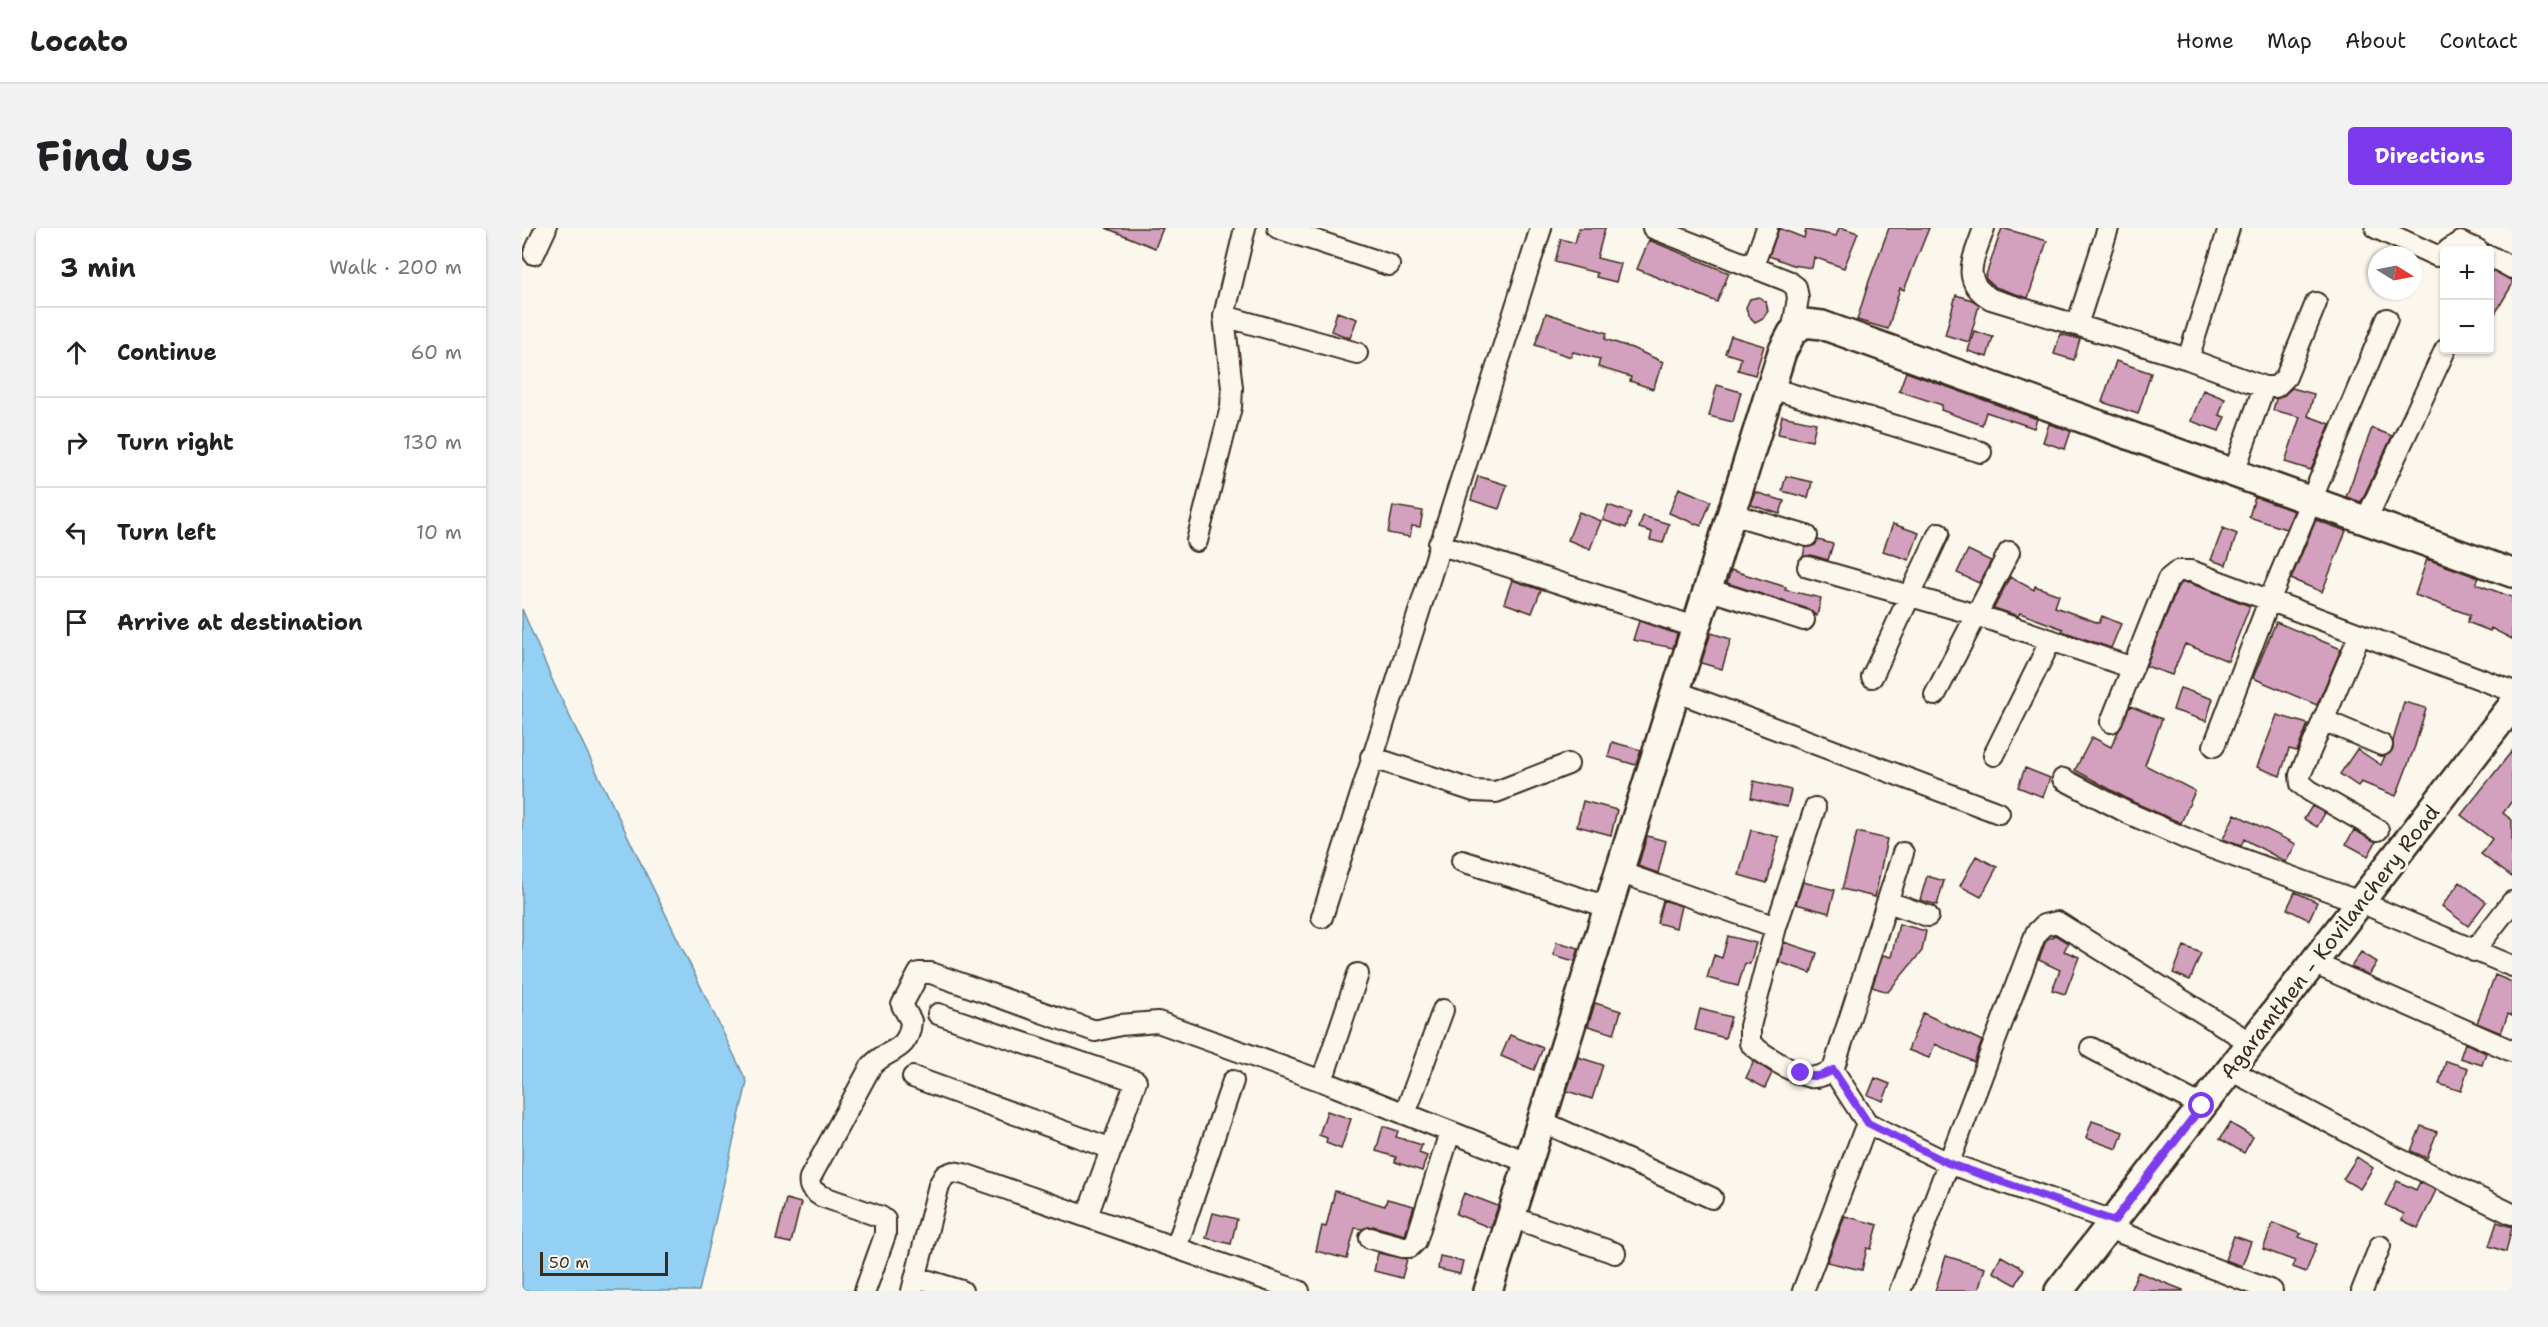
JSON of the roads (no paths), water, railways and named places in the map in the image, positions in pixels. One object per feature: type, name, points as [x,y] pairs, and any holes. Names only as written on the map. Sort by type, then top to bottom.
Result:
[{"type":"street","points":[[534,255],[546,228]]},
{"type":"street","points":[[1197,541],[1231,407],[1232,388],[1224,316],[1245,228]]},
{"type":"street","points":[[1278,228],[1389,265]]},
{"type":"street","points":[[1322,917],[1541,228]]},
{"type":"street","points":[[1488,1291],[1782,352],[1792,333],[1798,298],[1796,287],[1788,281],[1653,228]]},
{"type":"street","points":[[1753,266],[1767,228]]},
{"type":"street","points":[[1984,228],[1971,269],[1972,283],[1981,293],[1991,299],[2188,359],[2264,387],[2276,387],[2286,377],[2316,303]]},
{"type":"street","points":[[2077,326],[2108,228]]},
{"type":"street","points":[[2188,359],[2229,228]]},
{"type":"street","points":[[2376,228],[2437,256],[2440,255]]},
{"type":"street","points":[[2454,246],[2460,242],[2469,246]]},
{"type":"street","points":[[2494,258],[2512,268]]},
{"type":"street","points":[[1224,316],[1357,353]]},
{"type":"street","points":[[2214,746],[2270,601],[2387,319]]},
{"type":"street","points":[[1792,333],[1804,324],[1822,325],[2512,573]]},
{"type":"street","points":[[2366,520],[2443,354]]},
{"type":"street","points":[[2234,472],[2264,387]]},
{"type":"street","points":[[1771,388],[1981,452]]},
{"type":"street","points":[[1731,514],[1807,536]]},
{"type":"street","points":[[1872,677],[1939,533]]},
{"type":"street","points":[[1439,544],[1695,627]]},
{"type":"street","points":[[1935,695],[2009,552]]},
{"type":"street","points":[[1808,567],[1977,615],[2133,668]]},
{"type":"street","points":[[2111,723],[2168,579],[2178,571],[2191,572],[2512,691]]},
{"type":"street","points":[[1707,589],[1804,620]]},
{"type":"street","points":[[2360,634],[2300,775],[2301,784],[2378,830]]},
{"type":"street","points":[[1994,755],[2051,640]]},
{"type":"street","points":[[1675,692],[1999,813]]},
{"type":"street","name":"Agaramthen - Kovilanchery Road","points":[[2059,1291],[2512,706]]},
{"type":"street","points":[[2323,720],[2382,745]]},
{"type":"street","points":[[1371,757],[1485,793],[1496,792],[1568,764]]},
{"type":"street","points":[[2063,779],[2128,813],[2187,839],[2360,902],[2512,966]]},
{"type":"street","points":[[1815,808],[1776,927],[1750,1026],[1750,1043],[1759,1051],[1810,1077],[1823,1076],[1833,1070],[1903,853]]},
{"type":"street","points":[[1462,861],[1608,907]]},
{"type":"street","points":[[1619,872],[1776,927]]},
{"type":"street","points":[[1888,902],[1928,916]]},
{"type":"street","points":[[2474,951],[2512,902]]},
{"type":"street","points":[[1900,1291],[2036,933],[2044,925],[2057,922],[2251,1043]]},
{"type":"street","points":[[2313,963],[2512,1051]]},
{"type":"street","points":[[865,1291],[885,1235],[885,1220],[821,1196],[812,1190],[809,1184],[810,1178],[870,1068],[880,1058],[897,1050],[909,1033],[911,1021],[902,1005],[919,973],[931,973],[1095,1031],[1120,1025],[1158,1022],[1322,1082],[1527,1162]]},
{"type":"street","points":[[1322,1082],[1358,974]]},
{"type":"street","points":[[1406,1114],[1443,1010]]},
{"type":"street","points":[[938,1014],[1136,1081],[1087,1216]]},
{"type":"street","points":[[2091,1048],[2202,1106]]},
{"type":"street","points":[[1833,1070],[1868,1123],[1948,1163],[2111,1224],[2272,1291]]},
{"type":"street","points":[[2230,1070],[2397,1158],[2512,1214]]},
{"type":"street","points":[[913,1077],[1112,1149]]},
{"type":"street","points":[[1176,1248],[1233,1081]]},
{"type":"street","points":[[1541,1121],[1712,1198]]},
{"type":"street","points":[[1803,1291],[1868,1123]]},
{"type":"street","points":[[1370,1238],[1403,1247],[1410,1247],[1416,1241],[1450,1132]]},
{"type":"street","points":[[962,1291],[914,1284],[939,1185],[945,1175],[953,1172],[1087,1216],[1288,1289]]},
{"type":"street","points":[[1511,1217],[1615,1254]]},
{"type":"street","points":[[2362,1291],[2380,1245]]},
{"type":"water","points":[[522,609],[554,684],[747,1082],[699,1291],[522,1291]]}]
